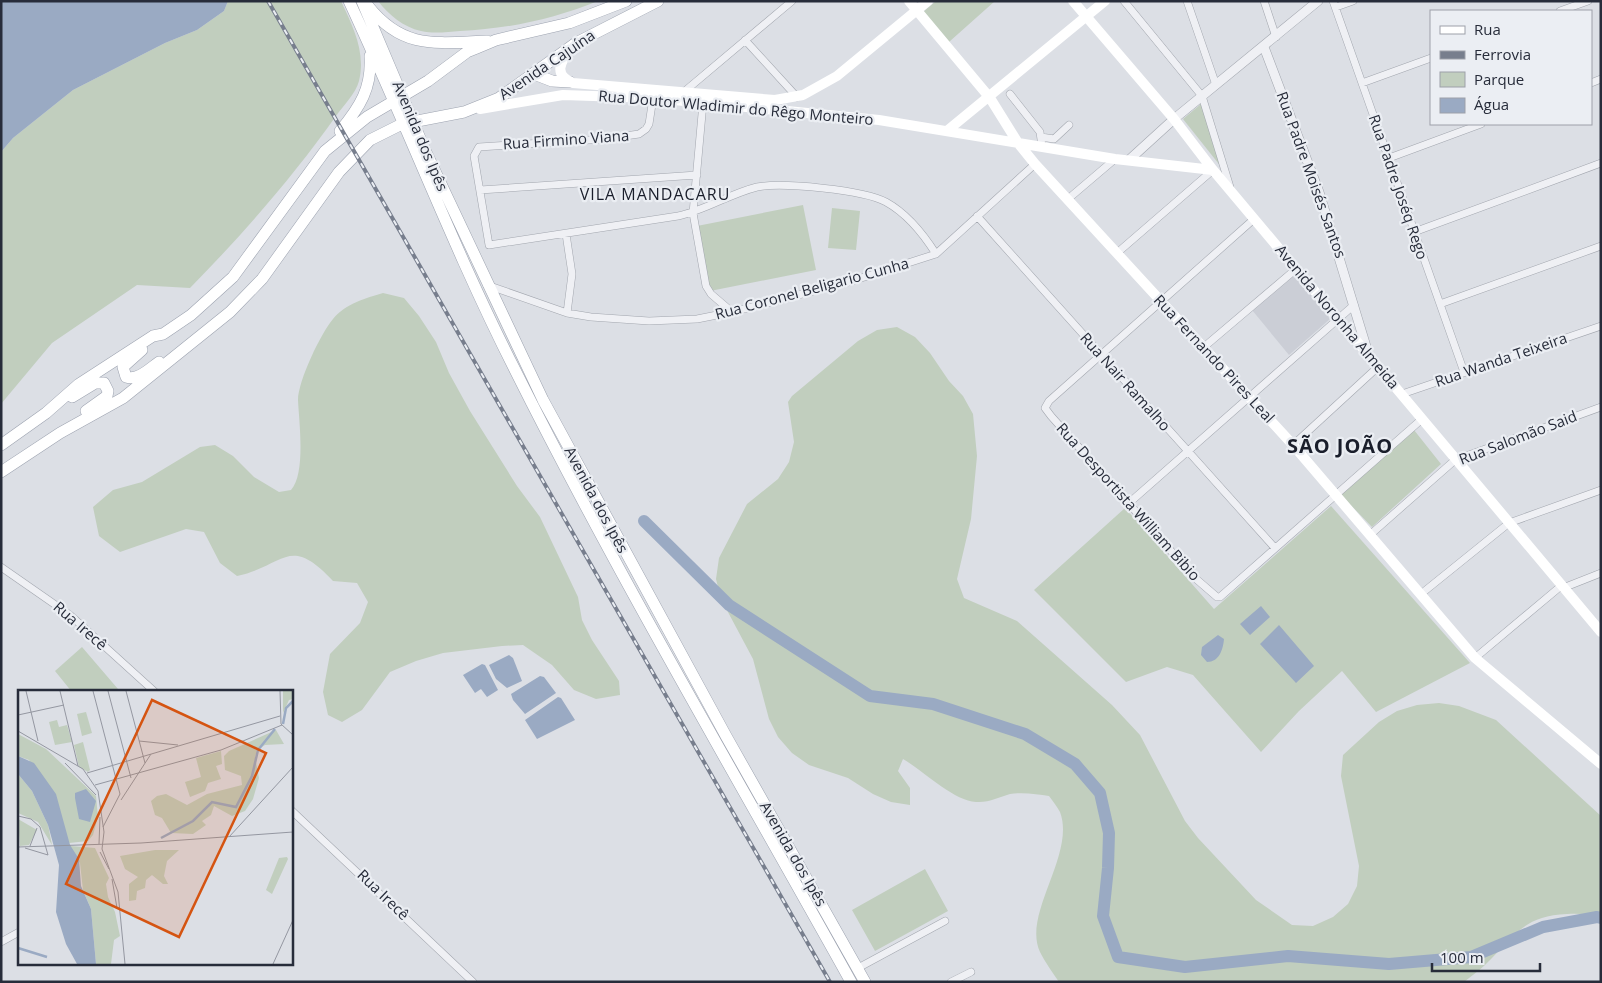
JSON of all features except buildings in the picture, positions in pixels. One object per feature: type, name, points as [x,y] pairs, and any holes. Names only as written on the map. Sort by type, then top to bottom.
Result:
[{"type":"main road","name":"Avenida dos Ipês","points":[[349,1],[402,124],[513,367],[608,533]]},
{"type":"main road","name":"Avenida dos Ipês","points":[[363,1],[415,122],[425,150],[487,285],[608,533],[852,982]]},
{"type":"main road","points":[[363,1],[382,23],[408,38],[441,42],[496,40]]},
{"type":"main road","name":"Avenida Cajuína","points":[[325,151],[350,129],[392,100],[428,81],[467,52],[496,40],[569,23],[626,1]]},
{"type":"main road","name":"Avenida Cajuína","points":[[180,351],[230,312],[247,296],[352,157],[379,134],[402,124],[464,112],[499,98],[576,43],[658,1]]},
{"type":"main road","name":"Rua Fernando Pires Leal","points":[[909,1],[990,98],[1018,143],[1035,164],[1293,445],[1475,658],[1601,764]]},
{"type":"main road","points":[[534,74],[552,81],[570,82],[647,95],[684,92],[775,100],[797,97],[821,87],[837,76],[928,1]]},
{"type":"main road","name":"Avenida Noronha Almeida","points":[[1073,1],[1174,119],[1213,170],[1601,632]]},
{"type":"main road","points":[[948,130],[990,98],[1105,1]]},
{"type":"main road","points":[[570,82],[561,74],[560,65],[576,43]]},
{"type":"main road","points":[[180,351],[133,379],[126,377],[123,370],[125,364],[162,334],[191,315],[233,278],[364,100],[371,71],[370,47]]},
{"type":"main road","name":"Rua Doutor Wladimir do Rêgo Monteiro","points":[[464,112],[563,95],[647,95],[703,103],[798,111],[948,130],[1018,143],[1042,142],[1115,159],[1213,170]]},
{"type":"main road","points":[[392,100],[415,122]]},
{"type":"main road","points":[[46,413],[102,368],[153,336],[162,334]]},
{"type":"main road","points":[[1,472],[60,433],[123,398],[147,381],[180,351]]},
{"type":"main road","points":[[1,445],[46,413],[95,383],[100,382],[107,387],[108,393],[105,398],[60,433]]},
{"type":"main road","name":"Avenida dos Ipês","points":[[720,738],[865,982]]},
{"type":"street","points":[[684,92],[792,1]]},
{"type":"street","points":[[1124,1],[1202,96],[1230,188]]},
{"type":"street","points":[[1187,1],[1216,85]]},
{"type":"street","points":[[1264,1],[1276,37]]},
{"type":"street","points":[[1129,160],[1174,119],[1318,1]]},
{"type":"street","points":[[1334,4],[1353,1]]},
{"type":"street","points":[[1563,10],[1588,1]]},
{"type":"street","name":"Rua Padre Joséq Rego","points":[[1334,4],[1464,372]]},
{"type":"street","points":[[745,40],[797,97]]},
{"type":"street","name":"Rua Padre Moisés Santos","points":[[1264,47],[1306,154],[1368,353]]},
{"type":"street","points":[[1362,83],[1430,58]]},
{"type":"street","points":[[1010,94],[1040,132],[1042,142],[1054,138],[1069,125]]},
{"type":"street","name":"Rua Firmino Viana","points":[[480,190],[474,156],[477,149],[482,146],[604,139],[639,134],[649,124],[647,95]]},
{"type":"street","points":[[703,103],[693,212],[706,286],[711,294],[732,312]]},
{"type":"street","points":[[1388,158],[1478,125]]},
{"type":"street","points":[[1068,199],[1115,159]]},
{"type":"street","points":[[1414,232],[1601,163]]},
{"type":"street","points":[[697,175],[480,190],[489,245],[693,212],[730,196],[767,186],[794,186],[880,199],[900,212],[936,254],[1035,164]]},
{"type":"street","points":[[1117,252],[1213,170]]},
{"type":"street","name":"Rua Nair Ramalho","points":[[976,216],[1186,452],[1274,547]]},
{"type":"street","points":[[1100,355],[1254,219]]},
{"type":"street","points":[[566,234],[572,274],[567,313]]},
{"type":"street","points":[[1440,304],[1601,246]]},
{"type":"street","name":"Rua Coronel Beligario Cunha","points":[[487,285],[567,313],[649,321],[697,319],[732,312],[848,282],[936,254]]},
{"type":"street","points":[[1204,347],[1296,269]]},
{"type":"street","points":[[1128,503],[1354,305]]},
{"type":"street","name":"Rua Wanda Teixeira","points":[[1402,394],[1601,326]]},
{"type":"street","name":"Rua Desportista William Bibio","points":[[1100,355],[1050,401],[1046,406],[1046,410],[1128,503],[1209,592],[1220,597],[1274,547]]},
{"type":"street","points":[[1293,445],[1379,366]]},
{"type":"street","name":"Rua Salomão Said","points":[[1370,534],[1455,460],[1601,407]]},
{"type":"street","points":[[1274,547],[1422,419]]},
{"type":"street","points":[[1421,594],[1509,523],[1601,490]]},
{"type":"street","name":"Rua Irecê","points":[[1,567],[70,615],[153,690]]},
{"type":"street","points":[[1475,658],[1562,587],[1601,573]]},
{"type":"street","name":"Rua Irecê","points":[[292,811],[474,982]]},
{"type":"street","points":[[858,968],[945,921]]},
{"type":"street","points":[[1,942],[18,933]]},
{"type":"street","points":[[951,982],[971,972]]},
{"type":"shaded area","points":[[1294,274],[1330,319],[1289,355],[1252,310]]},
{"type":"green space","points":[[228,1],[341,1],[354,30],[360,50],[361,70],[355,90],[284,183],[248,226],[190,288],[137,285],[52,343],[1,404],[1,152],[13,138],[73,90],[165,43],[197,30],[224,11]]},
{"type":"green space","points":[[378,1],[598,1],[530,22],[478,30],[436,33],[414,29],[402,23],[392,16]]},
{"type":"green space","points":[[936,1],[995,1],[949,42],[923,12]]},
{"type":"green space","points":[[1201,104],[1226,173],[1183,119]]},
{"type":"green space","points":[[803,205],[816,270],[710,291],[697,226]]},
{"type":"green space","points":[[832,208],[860,211],[856,250],[828,248]]},
{"type":"green space","points":[[383,293],[404,298],[419,316],[436,342],[449,373],[470,411],[517,486],[540,517],[578,597],[582,620],[592,640],[619,681],[620,695],[596,699],[574,690],[552,665],[523,645],[502,646],[443,653],[416,661],[390,672],[362,710],[342,722],[328,715],[323,692],[330,654],[360,623],[368,602],[357,583],[333,581],[318,567],[306,559],[296,556],[277,560],[237,576],[220,563],[204,532],[186,529],[120,552],[99,536],[93,507],[113,490],[142,482],[200,447],[215,445],[233,456],[254,477],[279,492],[291,490],[299,472],[300,460],[299,392],[311,358],[328,326],[343,309],[356,302]]},
{"type":"green space","points":[[897,327],[915,337],[930,353],[949,381],[963,396],[973,414],[977,456],[971,519],[957,579],[964,598],[1017,621],[1112,705],[1140,735],[1185,821],[1198,838],[1256,900],[1292,925],[1313,926],[1333,917],[1348,904],[1357,886],[1359,866],[1341,776],[1343,755],[1379,722],[1397,711],[1417,705],[1439,703],[1459,706],[1496,720],[1601,816],[1601,918],[1584,914],[1567,914],[1539,919],[1520,930],[1483,967],[1464,982],[1059,982],[1040,952],[1036,937],[1038,920],[1061,846],[1063,829],[1060,812],[1049,796],[1015,793],[985,802],[967,800],[948,791],[903,759],[898,771],[910,788],[910,805],[891,802],[873,794],[848,778],[809,765],[792,753],[778,737],[769,719],[753,659],[721,599],[716,579],[719,558],[747,504],[778,479],[789,462],[794,442],[788,402],[792,396],[858,341],[877,330]]},
{"type":"green space","points":[[1414,430],[1441,464],[1372,527],[1339,493]]},
{"type":"green space","points":[[1331,506],[1470,663],[1376,712],[1342,671],[1299,711],[1261,752],[1193,675],[1167,667],[1126,682],[1034,590],[1125,508],[1214,609]]},
{"type":"green space","points":[[82,647],[118,689],[70,690],[55,671]]},
{"type":"green space","points":[[925,869],[948,911],[875,951],[852,910]]},
{"type":"water","points":[[1,1],[228,1],[224,11],[197,30],[165,43],[73,90],[13,138],[1,152]]},
{"type":"water","points":[[1261,606],[1270,617],[1250,635],[1240,624]]},
{"type":"water","points":[[1279,625],[1314,666],[1296,683],[1260,644]]},
{"type":"water","points":[[1218,635],[1224,639],[1223,647],[1215,660],[1207,662],[1201,655],[1202,647]]},
{"type":"water","points":[[509,655],[513,658],[522,681],[507,688],[496,679],[489,665]]},
{"type":"water","points":[[482,664],[485,665],[498,690],[487,697],[481,689],[475,693],[463,675]]},
{"type":"water","points":[[540,676],[544,677],[556,693],[525,714],[513,700],[511,694]]},
{"type":"water","points":[[558,697],[561,698],[575,720],[537,739],[525,720]]},
{"type":"waterway","points":[[644,521],[729,605],[870,696],[933,704],[1025,734],[1075,764],[1100,793],[1109,833],[1108,868],[1103,916],[1118,957],[1185,967],[1288,956],[1389,964],[1471,957],[1543,927],[1597,917],[1601,918]]},
{"type":"railway","points":[[268,1],[830,982]]},
{"type":"district","name":"VILA MANDACARU","points":[[655,194]]},
{"type":"district","name":"SÃO JOÃO","points":[[1340,446]]}]
